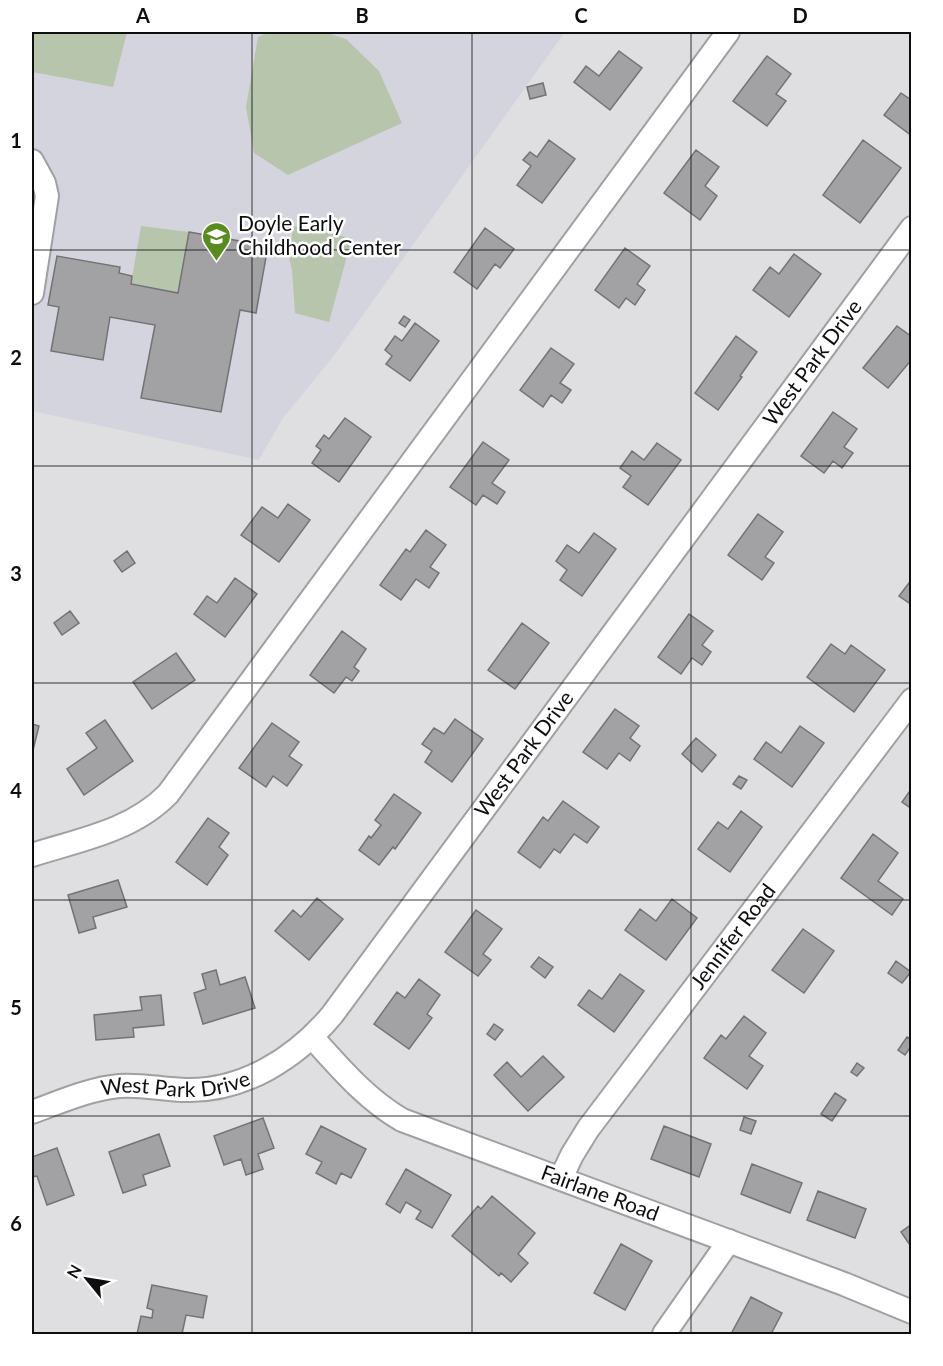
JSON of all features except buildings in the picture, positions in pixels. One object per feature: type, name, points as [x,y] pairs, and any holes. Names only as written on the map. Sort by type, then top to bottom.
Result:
[{"type":"street","points":[[32,855],[134,821],[168,794],[728,32]]},
{"type":"street","points":[[32,161],[44,183],[46,196],[32,292]]},
{"type":"street","name":"West Park Drive","points":[[32,1112],[117,1086],[186,1090],[222,1088],[263,1071],[312,1037],[332,1015],[912,228]]},
{"type":"street","name":"Jennifer Road","points":[[561,1178],[588,1129],[912,700]]},
{"type":"street","name":"Fairlane Road","points":[[312,1037],[376,1103],[402,1120],[729,1241],[912,1312]]},
{"type":"street","points":[[664,1335],[729,1241]]},
{"type":"shaded area","name":"Doyle Early Childhood Center","points":[[32,32],[565,32],[333,357],[283,418],[259,460],[32,411]]},
{"type":"green space","points":[[32,32],[127,32],[113,87],[32,72]]},
{"type":"green space","points":[[270,32],[324,32],[346,39],[379,71],[402,123],[288,175],[254,153],[246,107],[258,37]]},
{"type":"green space","points":[[141,226],[189,232],[178,293],[131,284]]},
{"type":"green space","points":[[294,226],[352,238],[329,322],[295,313],[292,270],[288,253]]},
{"type":"place","name":"Doyle Early Childhood Center","points":[[217,262]]}]
